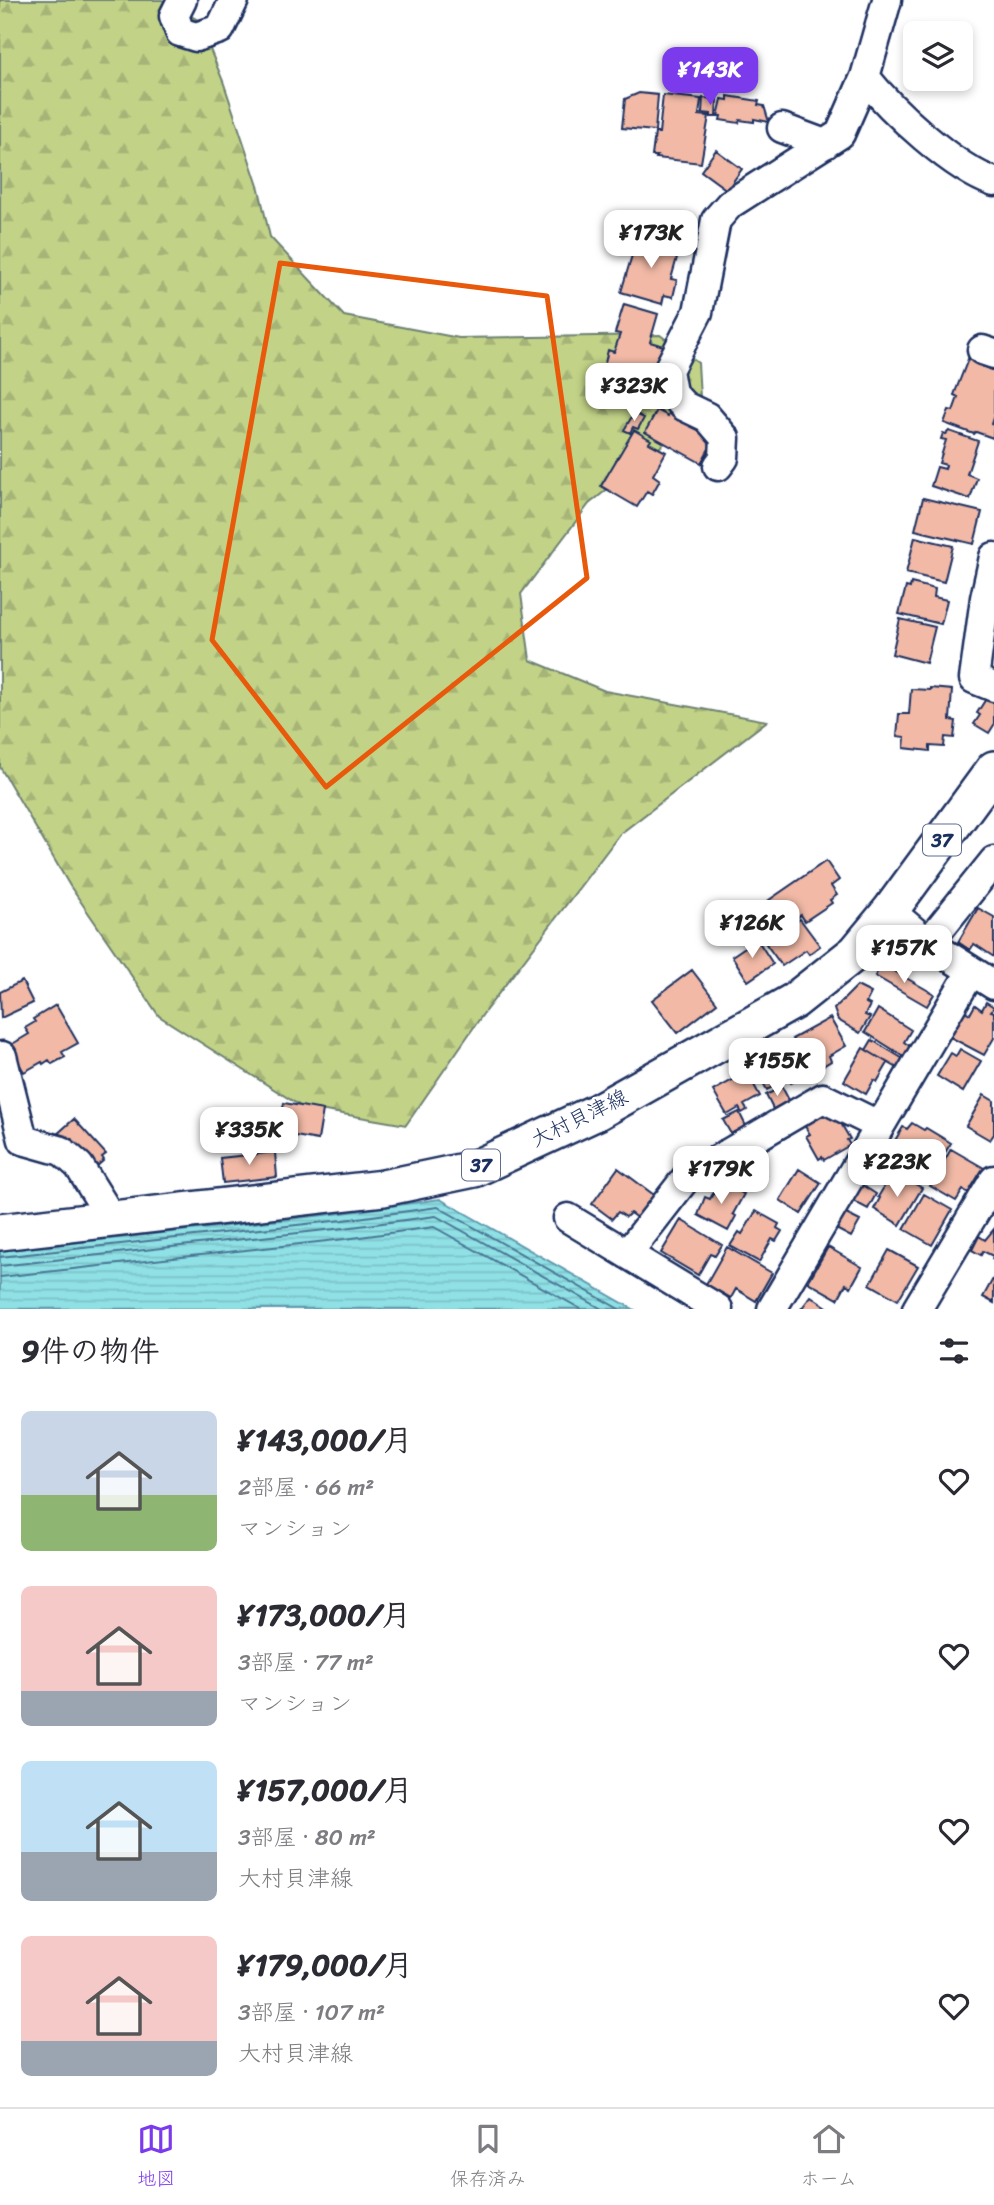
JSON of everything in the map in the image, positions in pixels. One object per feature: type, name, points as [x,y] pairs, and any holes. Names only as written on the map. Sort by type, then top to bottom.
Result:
[{"type":"main road","name":"大村貝津線","points":[[0,1232],[383,1188],[474,1169],[597,1112],[794,1001],[856,953],[994,769]]},
{"type":"street","points":[[183,0],[174,16],[180,32],[196,37],[220,29],[234,0]]},
{"type":"street","points":[[718,466],[724,457],[725,438],[707,417],[684,406],[672,393],[668,370],[698,312],[716,220],[730,204],[840,134],[865,77],[887,0]]},
{"type":"street","points":[[865,77],[880,95],[924,135],[976,176],[994,181]]},
{"type":"street","points":[[782,128],[825,144]]},
{"type":"street","points":[[994,556],[974,678],[994,687]]},
{"type":"street","points":[[928,943],[994,861]]},
{"type":"street","points":[[772,1309],[880,1126],[982,979],[928,943],[890,911]]},
{"type":"street","points":[[2,1056],[11,1141],[62,1151],[79,1166],[112,1219]]},
{"type":"street","points":[[627,1254],[686,1178],[822,1098],[880,1126]]},
{"type":"street","points":[[917,1309],[994,1180]]},
{"type":"street","points":[[568,1218],[718,1309]]},
{"type":"highlighted area","points":[[280,263],[547,296],[587,578],[326,787],[212,640]]},
{"type":"green space","points":[[0,0],[162,0],[198,20],[223,81],[259,189],[270,237],[344,316],[459,338],[660,335],[698,363],[701,414],[589,504],[521,594],[530,660],[605,691],[767,721],[620,834],[483,1014],[406,1125],[302,1107],[159,1016],[70,886],[0,767]]},
{"type":"water","points":[[440,1199],[633,1309],[0,1309],[0,1251],[342,1213]]},
{"type":"building","points":[[639,93],[658,95],[655,131],[622,128],[625,99]]},
{"type":"building","points":[[663,95],[701,99],[699,115],[709,116],[701,163],[652,156],[655,133],[659,133]]},
{"type":"building","points":[[728,96],[759,101],[758,105],[764,106],[769,122],[754,119],[754,122],[740,120],[739,123],[720,120],[721,116],[718,116],[722,99],[728,100]]},
{"type":"building","points":[[703,98],[717,99],[716,117],[702,113]]},
{"type":"building","points":[[716,150],[742,169],[727,190],[701,171]]},
{"type":"building","points":[[638,235],[680,247],[671,279],[677,280],[673,297],[664,295],[662,304],[621,292]]},
{"type":"building","points":[[624,304],[658,314],[650,342],[667,347],[654,391],[610,379],[613,370],[604,367],[608,350],[614,352],[620,334],[615,333]]},
{"type":"building","points":[[970,354],[991,362],[988,369],[994,371],[994,415],[991,424],[994,425],[993,438],[944,423],[949,410],[953,411],[958,397],[954,395]]},
{"type":"building","points":[[657,410],[668,416],[669,413],[715,438],[701,463],[645,432]]},
{"type":"building","points":[[634,413],[644,418],[638,429],[633,427],[630,433],[624,430]]},
{"type":"building","points":[[634,430],[651,440],[649,443],[666,452],[653,475],[660,480],[652,494],[647,491],[637,507],[601,486]]},
{"type":"building","points":[[949,431],[978,441],[967,474],[977,478],[970,499],[931,486],[937,467],[945,469],[946,465],[939,463],[946,440],[941,439],[943,433]]},
{"type":"building","points":[[923,498],[982,512],[974,544],[915,530]]},
{"type":"building","points":[[915,537],[953,546],[944,582],[906,573]]},
{"type":"building","points":[[911,583],[935,589],[934,597],[947,600],[941,624],[899,614],[906,587],[910,588]]},
{"type":"building","points":[[900,619],[935,627],[926,663],[892,654]]},
{"type":"building","points":[[911,689],[952,690],[950,720],[956,721],[954,738],[945,737],[944,747],[930,746],[930,751],[904,748],[905,737],[897,736],[899,714],[909,714]]},
{"type":"building","points":[[989,694],[994,697],[994,725],[989,733],[974,724],[980,715],[977,713]]},
{"type":"building","points":[[826,861],[839,880],[831,886],[837,895],[830,900],[832,903],[805,921],[801,915],[773,935],[756,909]]},
{"type":"building","points":[[978,908],[994,917],[994,957],[974,944],[970,950],[958,942]]},
{"type":"building","points":[[800,919],[820,946],[809,954],[806,950],[782,966],[766,944]]},
{"type":"building","points":[[757,939],[773,964],[748,981],[732,956]]},
{"type":"building","points":[[882,964],[934,994],[927,1006],[875,976]]},
{"type":"building","points":[[692,970],[717,1003],[678,1033],[652,1000]]},
{"type":"building","points":[[22,981],[33,1003],[1,1018],[0,992]]},
{"type":"building","points":[[857,986],[871,993],[866,1003],[870,1005],[865,1015],[870,1017],[860,1033],[838,1020],[834,1009]]},
{"type":"building","points":[[986,1002],[994,1007],[991,1011],[994,1012],[994,1038],[984,1055],[950,1037],[965,1011],[970,1014],[975,1005],[982,1010]]},
{"type":"building","points":[[56,1005],[78,1043],[62,1052],[65,1057],[52,1064],[49,1060],[43,1064],[42,1062],[24,1072],[9,1046],[29,1034],[25,1028],[35,1022],[33,1019]]},
{"type":"building","points":[[878,1009],[911,1030],[904,1042],[911,1047],[905,1057],[865,1032]]},
{"type":"building","points":[[830,1018],[846,1046],[829,1056],[831,1061],[811,1073],[792,1039]]},
{"type":"building","points":[[872,1040],[905,1060],[899,1069],[866,1050]]},
{"type":"building","points":[[789,1047],[804,1076],[791,1083],[788,1079],[767,1090],[754,1066]]},
{"type":"building","points":[[863,1048],[888,1063],[866,1094],[844,1081]]},
{"type":"building","points":[[960,1049],[981,1061],[963,1092],[937,1076],[951,1053],[956,1056]]},
{"type":"building","points":[[747,1072],[760,1096],[744,1105],[747,1110],[742,1113],[739,1108],[727,1115],[713,1091]]},
{"type":"building","points":[[782,1087],[789,1100],[773,1109],[766,1095]]},
{"type":"building","points":[[984,1095],[994,1101],[994,1134],[990,1140],[966,1126]]},
{"type":"building","points":[[284,1103],[323,1110],[318,1140],[278,1133]]},
{"type":"building","points":[[739,1112],[746,1126],[731,1134],[723,1120]]},
{"type":"building","points":[[825,1113],[828,1117],[835,1113],[850,1139],[847,1140],[850,1145],[824,1160],[822,1157],[819,1159],[806,1136],[810,1134],[804,1125]]},
{"type":"building","points":[[74,1119],[106,1154],[102,1157],[104,1160],[95,1168],[55,1136]]},
{"type":"building","points":[[912,1123],[951,1143],[926,1182],[880,1153],[886,1144],[891,1147],[903,1127],[907,1129]],"holes":[[[915,1141],[927,1149],[921,1159],[908,1152]]]},
{"type":"building","points":[[951,1149],[984,1168],[969,1193],[963,1190],[956,1201],[930,1186]]},
{"type":"building","points":[[275,1152],[277,1177],[223,1183],[220,1158]]},
{"type":"building","points":[[751,1160],[766,1175],[750,1191],[734,1176]]},
{"type":"building","points":[[618,1168],[654,1195],[637,1218],[630,1213],[626,1217],[618,1212],[612,1219],[592,1204]]},
{"type":"building","points":[[799,1169],[821,1183],[801,1214],[780,1200]]},
{"type":"building","points":[[890,1177],[903,1185],[907,1179],[922,1188],[900,1225],[874,1209]]},
{"type":"building","points":[[720,1181],[744,1194],[733,1214],[736,1216],[728,1231],[698,1215],[705,1197],[710,1199]]},
{"type":"building","points":[[862,1185],[876,1194],[868,1209],[853,1201]]},
{"type":"building","points":[[924,1194],[952,1210],[932,1245],[904,1229]]},
{"type":"building","points":[[756,1211],[779,1224],[777,1228],[782,1231],[776,1241],[772,1239],[759,1262],[730,1246],[739,1232],[742,1234]]},
{"type":"building","points":[[844,1213],[860,1221],[851,1237],[836,1229]]},
{"type":"building","points":[[681,1220],[722,1245],[715,1256],[710,1254],[698,1275],[661,1253]]},
{"type":"building","points":[[994,1229],[994,1261],[993,1256],[983,1251],[981,1255],[972,1250],[979,1236],[985,1240]]},
{"type":"building","points":[[727,1247],[772,1273],[756,1301],[736,1289],[731,1298],[706,1284]]},
{"type":"building","points":[[828,1247],[862,1267],[851,1287],[846,1284],[838,1299],[808,1282]]},
{"type":"building","points":[[889,1250],[918,1266],[898,1300],[870,1284]]},
{"type":"building","points":[[994,1277],[994,1303],[983,1297]]},
{"type":"building","points":[[811,1296],[830,1309],[801,1309]]}]
